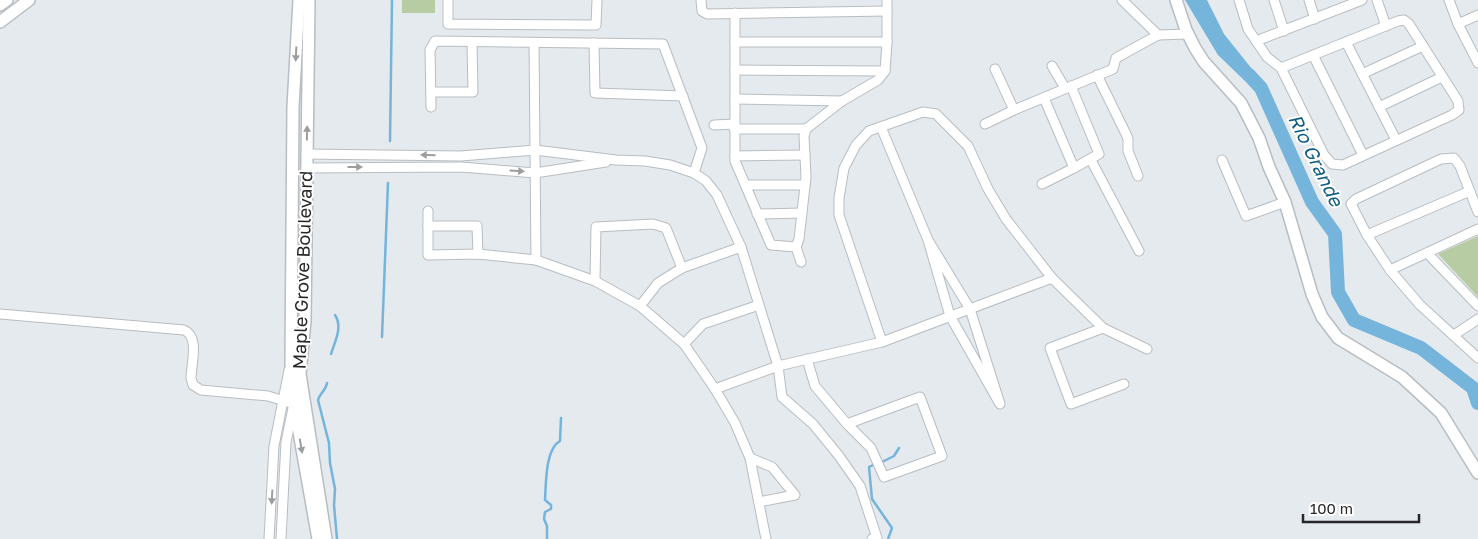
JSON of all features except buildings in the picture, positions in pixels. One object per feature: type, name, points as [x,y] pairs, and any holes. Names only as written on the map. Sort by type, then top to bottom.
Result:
[{"type":"main road","points":[[0,5],[7,0]]},
{"type":"main road","points":[[0,22],[29,0]]},
{"type":"main road","points":[[1176,0],[1188,34],[1204,62],[1241,103],[1258,138],[1285,202],[1312,294],[1322,317],[1338,338],[1402,377],[1441,413],[1478,473]]},
{"type":"main road","name":"Maple Grove Boulevard","points":[[300,374],[305,321],[306,3]]},
{"type":"main road","name":"Maple Grove Boulevard","points":[[306,3],[293,107],[289,402],[318,539]]},
{"type":"main road","points":[[300,374],[326,539]]},
{"type":"street","points":[[448,0],[448,24],[596,25],[597,0]]},
{"type":"street","points":[[701,0],[702,11],[707,14],[887,11]]},
{"type":"street","points":[[801,262],[796,247],[805,185],[804,136],[806,129],[842,101],[878,80],[885,71],[887,0]]},
{"type":"street","points":[[1122,0],[1158,35]]},
{"type":"street","points":[[1239,0],[1248,29],[1267,56],[1281,68],[1324,155],[1332,164],[1343,164],[1452,115],[1459,110],[1458,101],[1409,24],[1404,20],[1281,68]]},
{"type":"street","points":[[1274,0],[1284,31]]},
{"type":"street","points":[[1309,0],[1315,18]]},
{"type":"street","points":[[1256,41],[1315,18],[1344,3],[1362,0]]},
{"type":"street","points":[[1377,0],[1386,26]]},
{"type":"street","points":[[1449,0],[1458,24],[1476,57]]},
{"type":"street","points":[[735,13],[735,156],[771,245],[796,247]]},
{"type":"street","points":[[1458,24],[1478,14]]},
{"type":"street","points":[[985,124],[1113,68],[1116,58],[1158,35],[1188,34]]},
{"type":"street","points":[[431,107],[430,50],[435,41],[663,44],[702,148],[694,174]]},
{"type":"street","points":[[431,92],[473,92],[472,42]]},
{"type":"street","points":[[534,42],[536,260]]},
{"type":"street","points":[[735,42],[887,42]]},
{"type":"street","points":[[1346,42],[1396,140]]},
{"type":"street","points":[[594,43],[595,93],[683,96]]},
{"type":"street","points":[[1362,74],[1423,46]]},
{"type":"street","points":[[1313,55],[1363,155]]},
{"type":"street","points":[[1042,184],[1090,160],[1098,155],[1099,152],[1068,87],[1052,66]]},
{"type":"street","points":[[995,69],[1014,110]]},
{"type":"street","points":[[735,70],[885,71]]},
{"type":"street","points":[[1097,75],[1126,134],[1128,151],[1138,176]]},
{"type":"street","points":[[1379,107],[1442,78]]},
{"type":"street","points":[[1044,98],[1074,168]]},
{"type":"street","points":[[735,99],[842,101]]},
{"type":"street","points":[[882,342],[839,215],[839,198],[844,168],[856,145],[869,132],[923,112],[936,114],[968,146],[988,189],[1006,219],[1052,278],[1104,328],[1147,350]]},
{"type":"street","points":[[714,125],[806,129]]},
{"type":"street","points":[[881,127],[928,240],[950,316],[1000,404],[970,309],[928,240]]},
{"type":"street","points":[[306,154],[462,156],[535,150],[670,165],[694,174],[706,182],[717,195],[741,247],[778,366],[782,397],[813,424],[860,486],[877,538],[872,539]]},
{"type":"street","points":[[735,156],[805,155]]},
{"type":"street","points":[[461,167],[462,156]]},
{"type":"street","points":[[1478,212],[1460,166],[1454,158],[1441,159],[1356,199],[1351,204],[1367,236],[1390,270],[1420,305],[1478,358]]},
{"type":"street","points":[[306,168],[461,167],[535,173],[616,160]]},
{"type":"street","points":[[1090,160],[1139,251]]},
{"type":"street","points":[[1222,160],[1246,216],[1285,202]]},
{"type":"street","points":[[746,185],[805,185]]},
{"type":"street","points":[[1367,236],[1470,191]]},
{"type":"street","points":[[428,211],[428,255],[478,254],[536,260],[595,281],[640,306],[684,344],[715,389],[734,423],[750,458],[766,539]]},
{"type":"street","points":[[757,214],[802,213]]},
{"type":"street","points":[[595,281],[596,227],[652,224],[666,228],[682,268]]},
{"type":"street","points":[[428,226],[478,226],[478,254]]},
{"type":"street","points":[[1390,270],[1478,229]]},
{"type":"street","points":[[640,306],[658,283],[682,268],[741,247]]},
{"type":"street","points":[[1427,253],[1478,306]]},
{"type":"street","points":[[715,389],[778,366],[882,342],[1052,278]]},
{"type":"street","points":[[684,344],[703,324],[759,305]]},
{"type":"street","points":[[0,314],[184,330],[190,333],[193,340],[191,378],[192,384],[196,388],[268,396],[289,402]]},
{"type":"street","points":[[1454,335],[1478,319]]},
{"type":"street","points":[[1104,328],[1050,348],[1071,404],[1124,384]]},
{"type":"street","points":[[807,359],[815,386],[847,424],[871,448],[884,477],[942,456],[920,397],[847,424]]},
{"type":"street","name":"Maple Grove Boulevard","points":[[269,539],[274,446],[300,374]]},
{"type":"street","name":"Maple Grove Boulevard","points":[[281,539],[289,402]]},
{"type":"street","points":[[750,458],[772,466],[795,495],[759,502]]},
{"type":"green space","points":[[402,0],[435,0],[435,13],[402,13]]},
{"type":"green space","points":[[1478,236],[1478,297],[1438,254]]},
{"type":"water","points":[[1185,0],[1207,0],[1224,34],[1256,74],[1261,88],[1244,80],[1218,55]]},
{"type":"waterway","points":[[390,141],[392,0]]},
{"type":"waterway","name":"Rio Grande","points":[[1249,75],[1261,88],[1312,202],[1335,234],[1338,292],[1354,320],[1421,348],[1473,388],[1478,403]]},
{"type":"waterway","points":[[382,337],[388,183]]},
{"type":"waterway","points":[[331,354],[338,329],[335,315]]},
{"type":"waterway","points":[[327,383],[318,400],[329,443],[330,463],[335,489],[334,505],[337,539]]},
{"type":"waterway","points":[[547,539],[547,526],[544,519],[545,512],[551,509],[551,505],[545,500],[547,468],[551,451],[560,441],[561,418]]},
{"type":"waterway","points":[[880,463],[894,456],[899,448]]},
{"type":"waterway","points":[[875,464],[869,467],[872,499],[892,528],[888,539]]}]
